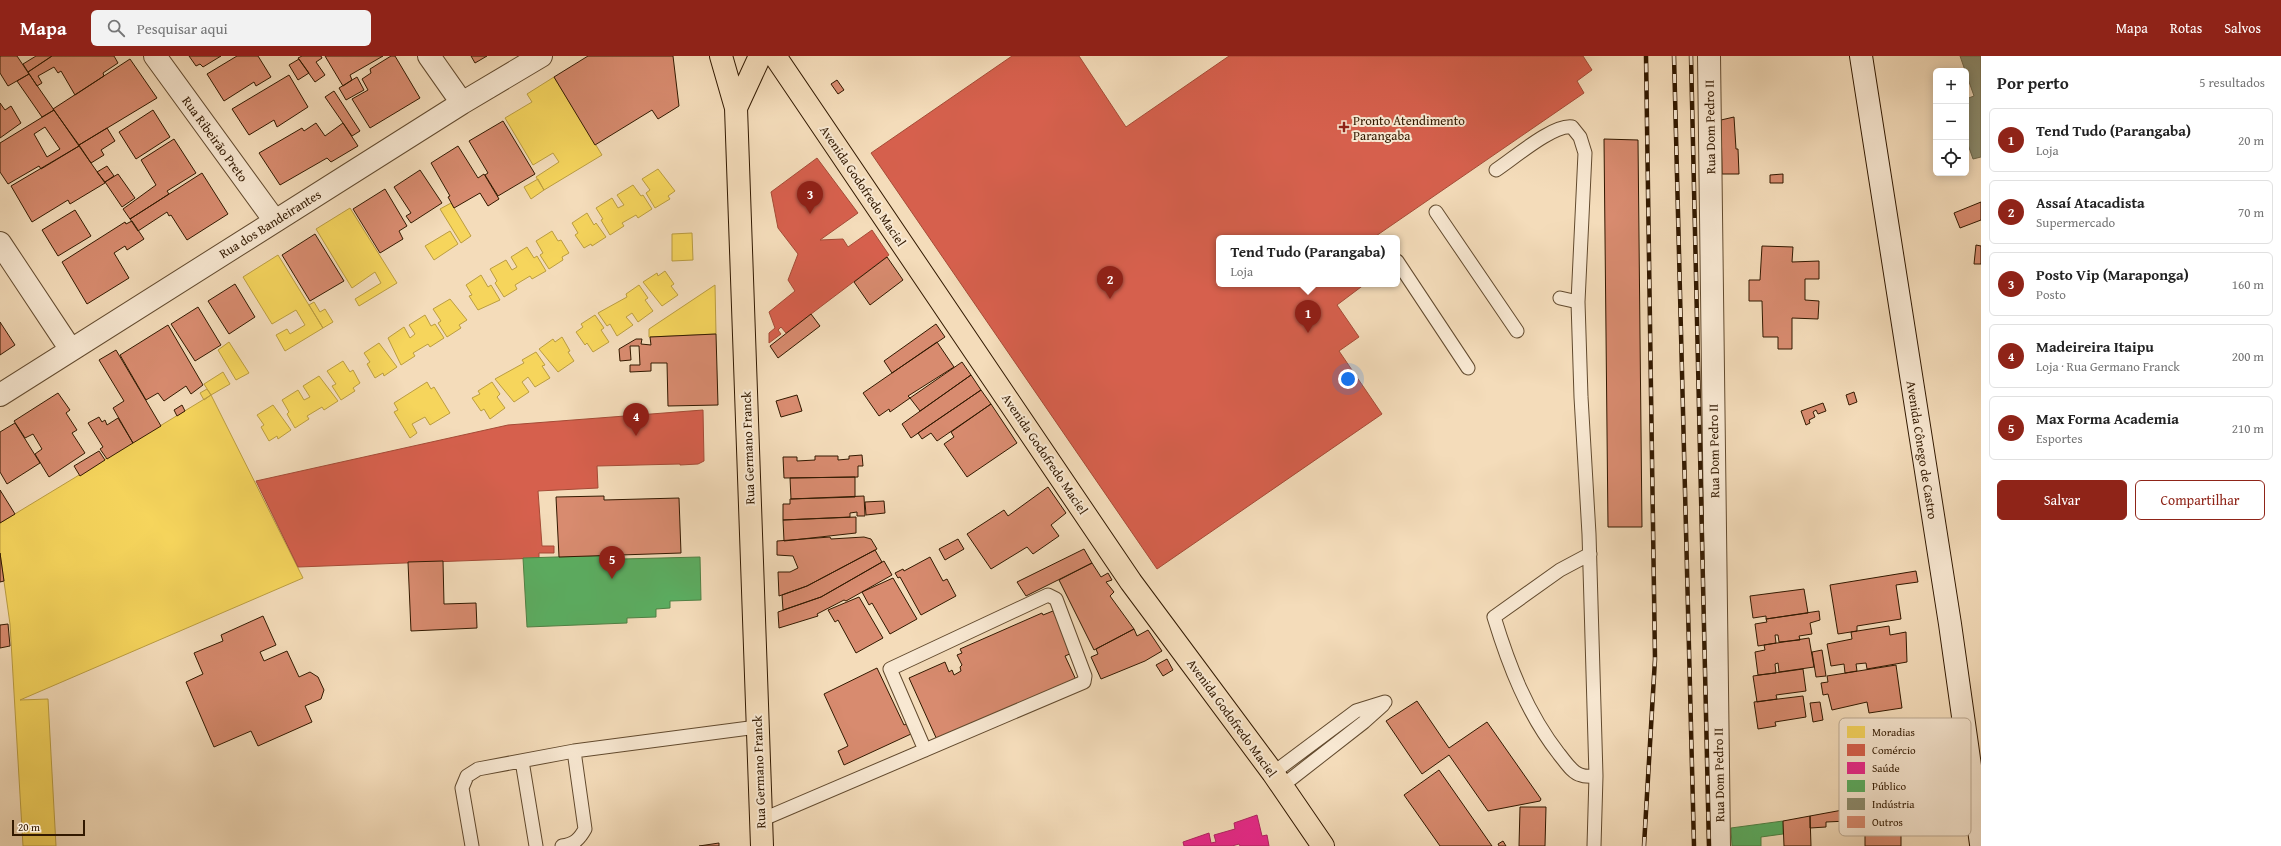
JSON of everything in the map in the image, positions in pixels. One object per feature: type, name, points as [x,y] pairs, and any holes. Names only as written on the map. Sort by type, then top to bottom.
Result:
[{"type":"main road","points":[[721,56],[736,108]]},
{"type":"main road","name":"Rua Germano Franck","points":[[760,56],[736,108],[762,846]]},
{"type":"main road","name":"Avenida Godofredo Maciel","points":[[775,56],[1131,582],[1277,780],[1323,846]]},
{"type":"street","name":"Rua Ribeirão Preto","points":[[155,56],[275,221]]},
{"type":"street","points":[[429,56],[462,103]]},
{"type":"street","name":"Rua dos Bandeirantes","points":[[0,395],[462,103],[542,56]]},
{"type":"street","name":"Rua Dom Pedro II","points":[[1709,56],[1720,846]]},
{"type":"street","name":"Avenida Cônego de Castro","points":[[1861,56],[1949,617],[1963,718]]},
{"type":"street","points":[[0,243],[71,350]]},
{"type":"street","name":"Avenida Cônego de Castro","points":[[1971,773],[1981,844]]},
{"type":"lane","points":[[1496,170],[1555,130],[1567,126],[1572,127],[1580,137],[1585,153],[1578,302],[1580,397],[1590,554],[1596,776],[1594,846]]},
{"type":"lane","points":[[1436,212],[1516,332]]},
{"type":"lane","points":[[1400,266],[1468,368]]},
{"type":"lane","points":[[1560,298],[1578,302]]},
{"type":"lane","points":[[1590,554],[1560,570],[1494,617],[1505,655],[1523,696],[1544,734],[1569,766],[1581,776],[1596,776]]},
{"type":"lane","points":[[761,820],[925,750],[1084,682],[1085,676],[1056,599],[1048,596],[890,669],[925,750]]},
{"type":"lane","points":[[1385,702],[1364,722],[1277,780],[1356,711],[1385,702]]},
{"type":"lane","points":[[472,846],[462,788],[467,776],[478,769],[574,751],[757,727]]},
{"type":"lane","points":[[562,846],[573,845],[581,838],[585,829],[574,751]]},
{"type":"lane","points":[[522,761],[536,846]]},
{"type":"building: Moradias","points":[[554,77],[602,155],[544,190],[536,177],[559,162],[553,153],[533,165],[505,118],[532,102],[527,94]]},
{"type":"building: Moradias","points":[[658,169],[675,191],[668,196],[670,199],[655,208],[646,193],[650,190],[642,179]]},
{"type":"building: Moradias","points":[[538,179],[544,190],[531,199],[524,187]]},
{"type":"building: Moradias","points":[[633,185],[641,196],[643,195],[652,209],[638,218],[636,215],[622,223],[624,226],[610,235],[596,208],[612,198],[618,208],[624,205],[617,195]]},
{"type":"building: Moradias","points":[[451,203],[471,236],[461,243],[440,209]]},
{"type":"building: Moradias","points":[[350,208],[397,283],[359,306],[355,299],[381,283],[375,272],[352,288],[316,229]]},
{"type":"building: Moradias","points":[[587,213],[594,225],[596,223],[606,237],[592,246],[591,244],[584,248],[575,235],[578,233],[572,223]]},
{"type":"building: Moradias","points":[[450,231],[458,244],[434,260],[425,246]]},
{"type":"building: Moradias","points":[[552,231],[558,241],[561,240],[569,253],[562,257],[563,260],[549,269],[540,255],[543,253],[536,241]]},
{"type":"building: Moradias","points":[[692,233],[693,260],[672,261],[672,234]]},
{"type":"building: Moradias","points":[[527,247],[534,258],[537,256],[546,271],[532,279],[530,276],[515,285],[517,289],[504,297],[495,283],[497,281],[490,269],[506,260],[512,270],[517,267],[511,257]]},
{"type":"building: Moradias","points":[[278,255],[323,328],[285,351],[276,335],[287,329],[290,334],[305,325],[296,310],[272,324],[243,277]]},
{"type":"building: Moradias","points":[[665,271],[674,284],[671,286],[678,295],[662,306],[643,282],[657,273],[658,276]]},
{"type":"building: Moradias","points":[[481,275],[488,287],[491,285],[500,300],[478,310],[469,296],[472,295],[466,285]]},
{"type":"building: Moradias","points":[[639,285],[648,298],[645,300],[653,311],[638,322],[632,313],[626,317],[633,325],[617,336],[610,324],[607,326],[598,313],[627,297],[626,294]]},
{"type":"building: Moradias","points":[[715,285],[716,334],[649,337],[649,329]]},
{"type":"building: Moradias","points":[[450,299],[467,320],[459,325],[461,328],[447,337],[438,323],[441,321],[433,309]]},
{"type":"building: Moradias","points":[[314,302],[320,312],[325,309],[333,322],[323,328],[309,305]]},
{"type":"building: Moradias","points":[[425,315],[431,326],[435,324],[444,338],[430,347],[428,344],[413,353],[415,356],[401,365],[388,338],[404,327],[410,338],[415,334],[409,325]]},
{"type":"building: Moradias","points":[[595,315],[604,328],[601,330],[609,342],[593,352],[587,343],[585,345],[576,332],[583,327],[581,324]]},
{"type":"building: Moradias","points":[[562,337],[570,351],[568,352],[574,361],[558,372],[539,349],[553,339],[555,342]]},
{"type":"building: Moradias","points":[[229,342],[249,373],[236,380],[218,350]]},
{"type":"building: Moradias","points":[[379,343],[397,367],[384,376],[383,373],[375,378],[367,364],[370,362],[364,353]]},
{"type":"building: Moradias","points":[[536,352],[545,365],[542,366],[550,378],[535,387],[528,377],[522,382],[529,392],[514,402],[495,379],[524,363],[522,360]]},
{"type":"building: Moradias","points":[[343,361],[350,372],[353,370],[360,383],[353,388],[355,391],[341,400],[332,386],[336,384],[327,371]]},
{"type":"building: Moradias","points":[[223,372],[230,384],[211,395],[204,384]]},
{"type":"building: Moradias","points":[[319,376],[338,401],[324,410],[322,407],[307,416],[309,419],[295,428],[287,414],[289,412],[282,400],[298,390],[304,400],[310,397],[303,386]]},
{"type":"building: Moradias","points":[[427,382],[431,389],[434,387],[450,413],[430,425],[425,417],[412,424],[417,433],[410,438],[394,412],[398,410],[394,403]]},
{"type":"building: Moradias","points":[[492,382],[500,394],[497,397],[505,408],[490,419],[484,409],[481,411],[472,398],[480,394],[478,391]]},
{"type":"building: Moradias","points":[[207,389],[211,395],[204,400],[200,393]]},
{"type":"building: Moradias","points":[[211,395],[303,578],[20,700],[48,699],[56,846],[23,846],[10,624],[0,553],[0,523]]},
{"type":"building: Moradias","points":[[273,405],[291,430],[278,439],[277,436],[269,441],[261,427],[264,425],[257,415]]},
{"type":"building: Comércio","points":[[1012,56],[1079,56],[1126,127],[1229,56],[1583,56],[1592,70],[1577,81],[1584,93],[1377,235],[1216,235],[1216,287],[1361,287],[1337,305],[1359,337],[1339,351],[1382,414],[1157,569],[871,153]]},
{"type":"building: Comércio","points":[[817,158],[858,213],[820,240],[843,239],[848,247],[872,230],[889,255],[786,333],[781,327],[778,330],[781,334],[769,343],[769,333],[775,328],[769,312],[795,291],[788,280],[798,254],[778,228],[771,192]]},
{"type":"building: Comércio","points":[[703,410],[704,461],[698,464],[597,466],[598,488],[538,491],[542,546],[554,546],[554,553],[539,553],[539,558],[298,567],[256,481],[508,425]]},
{"type":"building: Saúde","points":[[1257,815],[1262,836],[1267,835],[1269,846],[1240,846],[1239,844],[1232,846],[1184,846],[1183,842],[1209,833],[1211,843],[1216,842],[1214,835],[1235,829],[1234,823]]},
{"type":"building: Público","points":[[622,555],[622,559],[700,557],[701,600],[670,601],[670,608],[656,609],[656,617],[627,618],[627,623],[527,627],[523,558]]},
{"type":"building: Público","points":[[1783,821],[1783,834],[1761,837],[1761,846],[1732,846],[1731,828]]},
{"type":"building: Indústria","points":[[1960,56],[1981,56],[1981,157],[1973,159],[1969,148],[1969,98],[1974,96],[1969,82],[1969,68],[1964,68]]},
{"type":"building: Outros","points":[[0,56],[17,56],[29,74],[8,86],[0,73]]},
{"type":"building: Outros","points":[[36,56],[52,56],[28,72],[23,64]]},
{"type":"building: Outros","points":[[52,56],[114,56],[118,63],[103,73],[104,76],[75,95],[61,71],[58,73],[54,67],[38,76],[42,83],[37,86],[28,72]]},
{"type":"building: Outros","points":[[189,56],[221,56],[203,67],[200,64],[196,66]]},
{"type":"building: Outros","points":[[237,56],[258,56],[271,77],[256,86],[254,82],[224,101],[207,74]]},
{"type":"building: Outros","points":[[302,56],[321,56],[322,58],[316,62],[325,75],[315,82],[298,58]]},
{"type":"building: Outros","points":[[325,56],[383,56],[350,75],[352,80],[343,86]]},
{"type":"building: Outros","points":[[391,56],[395,56],[420,98],[370,128],[352,99],[368,90],[362,79],[371,73],[370,69]]},
{"type":"building: Outros","points":[[471,56],[487,56],[475,63]]},
{"type":"building: Outros","points":[[588,56],[673,56],[679,106],[658,119],[652,110],[595,145],[554,77]]},
{"type":"building: Outros","points":[[130,59],[157,98],[79,145],[53,109]]},
{"type":"building: Outros","points":[[299,59],[309,73],[298,80],[289,65]]},
{"type":"building: Outros","points":[[29,74],[54,110],[42,117],[17,81]]},
{"type":"building: Outros","points":[[289,75],[308,107],[277,127],[274,120],[249,135],[232,109]]},
{"type":"building: Outros","points":[[357,77],[364,90],[346,100],[339,88]]},
{"type":"building: Outros","points":[[837,80],[844,90],[838,94],[831,84]]},
{"type":"building: Outros","points":[[334,91],[360,131],[352,136],[325,97]]},
{"type":"building: Outros","points":[[0,103],[5,110],[11,106],[21,123],[0,138]]},
{"type":"building: Outros","points":[[54,110],[79,146],[41,169],[39,166],[8,184],[0,172],[0,143]],"holes":[[[45,127],[60,149],[47,157],[34,134]]]},
{"type":"building: Outros","points":[[153,110],[170,137],[136,159],[119,132]]},
{"type":"building: Outros","points":[[1734,117],[1739,174],[1722,174],[1721,120]]},
{"type":"building: Outros","points":[[503,121],[535,174],[498,196],[485,175],[488,173],[469,141]]},
{"type":"building: Outros","points":[[316,123],[325,136],[343,123],[358,146],[331,162],[327,158],[280,185],[259,153],[302,128],[304,131]]},
{"type":"building: Outros","points":[[107,128],[115,141],[101,150],[104,155],[91,163],[79,145]]},
{"type":"building: Outros","points":[[174,139],[196,173],[167,191],[169,194],[130,219],[123,209],[156,185],[141,160]]},
{"type":"building: Outros","points":[[1604,139],[1638,140],[1642,527],[1608,527]]},
{"type":"building: Outros","points":[[79,146],[105,183],[70,204],[68,200],[32,222],[11,186]]},
{"type":"building: Outros","points":[[458,146],[478,178],[484,174],[499,199],[488,206],[480,193],[454,208],[448,197],[450,196],[431,163]]},
{"type":"building: Outros","points":[[107,166],[114,176],[105,182],[97,172]]},
{"type":"building: Outros","points":[[420,170],[442,203],[411,223],[406,216],[411,213],[394,187]]},
{"type":"building: Outros","points":[[202,173],[228,214],[187,240],[171,215],[169,216],[167,212],[138,231],[130,219]]},
{"type":"building: Outros","points":[[118,174],[135,198],[122,207],[105,182]]},
{"type":"building: Outros","points":[[1783,174],[1783,183],[1770,183],[1770,175]]},
{"type":"building: Outros","points":[[385,189],[407,226],[399,231],[403,239],[380,253],[353,209]]},
{"type":"building: Outros","points":[[1981,202],[1981,220],[1960,228],[1954,213]]},
{"type":"building: Outros","points":[[75,210],[91,236],[58,256],[42,230]]},
{"type":"building: Outros","points":[[132,221],[144,239],[127,250],[125,246],[114,253],[129,278],[87,304],[62,262],[125,222],[126,224]]},
{"type":"building: Outros","points":[[315,234],[344,281],[310,301],[282,255]]},
{"type":"building: Outros","points":[[1976,245],[1981,246],[1981,264],[1974,264]]},
{"type":"building: Outros","points":[[1762,246],[1793,247],[1792,262],[1819,261],[1819,279],[1805,279],[1805,300],[1819,301],[1818,319],[1792,318],[1792,349],[1778,349],[1778,337],[1763,337],[1762,301],[1749,301],[1749,280],[1760,280]]},
{"type":"building: Outros","points":[[887,257],[903,280],[870,305],[854,282]]},
{"type":"building: Outros","points":[[235,284],[255,317],[229,334],[208,301]]},
{"type":"building: Outros","points":[[198,307],[221,345],[195,361],[171,324]]},
{"type":"building: Outros","points":[[811,314],[820,326],[778,358],[770,346]]},
{"type":"building: Outros","points":[[0,322],[15,345],[0,355]]},
{"type":"building: Outros","points":[[936,324],[945,337],[892,373],[884,361]]},
{"type":"building: Outros","points":[[168,325],[203,385],[191,394],[186,386],[164,401],[158,393],[146,400],[120,355]]},
{"type":"building: Outros","points":[[716,334],[718,405],[668,406],[667,363],[651,363],[651,371],[630,372],[630,365],[640,365],[639,346],[630,346],[631,360],[620,361],[619,349],[636,339],[642,339],[641,344],[651,345],[650,337]]},
{"type":"building: Outros","points":[[937,342],[954,367],[908,396],[910,398],[890,412],[889,409],[879,416],[863,393]]},
{"type":"building: Outros","points":[[116,350],[161,426],[133,443],[113,408],[124,401],[99,360]]},
{"type":"building: Outros","points":[[962,362],[971,375],[920,411],[910,398]]},
{"type":"building: Outros","points":[[971,375],[981,390],[911,438],[902,424]]},
{"type":"building: Outros","points":[[981,390],[991,404],[937,441],[931,433],[922,439],[918,433]]},
{"type":"building: Outros","points":[[1854,392],[1857,402],[1849,405],[1846,395]]},
{"type":"building: Outros","points":[[58,393],[70,410],[66,413],[77,430],[72,433],[85,453],[49,477],[35,454],[42,449],[33,434],[25,438],[14,421]]},
{"type":"building: Outros","points":[[797,395],[802,411],[781,417],[776,401]]},
{"type":"building: Outros","points":[[1823,403],[1826,411],[1818,414],[1816,410],[1813,412],[1815,417],[1809,420],[1810,423],[1806,425],[1801,411]]},
{"type":"building: Outros","points":[[991,404],[1017,443],[967,477],[944,444],[954,437],[951,432]]},
{"type":"building: Outros","points":[[182,405],[185,411],[177,416],[174,410]]},
{"type":"building: Outros","points":[[99,417],[102,422],[105,420],[107,425],[118,418],[133,443],[107,459],[100,449],[103,447],[88,423]]},
{"type":"building: Outros","points":[[15,423],[40,463],[7,484],[0,472],[0,432]]},
{"type":"building: Outros","points":[[99,451],[105,460],[80,476],[74,466]]},
{"type":"building: Outros","points":[[862,455],[863,466],[858,466],[858,477],[784,478],[783,457],[797,457],[797,461],[815,460],[815,456],[838,456],[838,460],[849,459],[849,456]]},
{"type":"building: Outros","points":[[855,477],[855,497],[791,499],[790,478]]},
{"type":"building: Outros","points":[[1048,487],[1066,513],[1051,525],[1059,536],[1033,554],[1027,547],[991,569],[967,534],[1004,510],[1008,516]]},
{"type":"building: Outros","points":[[0,490],[15,514],[0,523]]},
{"type":"building: Outros","points":[[604,496],[604,500],[679,498],[681,553],[559,557],[556,497]]},
{"type":"building: Outros","points":[[864,496],[865,516],[857,516],[857,512],[850,513],[850,517],[783,520],[783,504],[790,504],[790,499]]},
{"type":"building: Outros","points":[[884,501],[885,513],[866,515],[865,502]]},
{"type":"building: Outros","points":[[856,517],[856,533],[784,541],[783,520]]},
{"type":"building: Outros","points":[[830,537],[831,539],[864,537],[871,539],[877,549],[807,586],[779,596],[778,572],[790,572],[798,568],[793,556],[777,555],[777,541]]},
{"type":"building: Outros","points":[[958,539],[964,549],[945,560],[939,549]]},
{"type":"building: Outros","points":[[1084,549],[1092,563],[1026,596],[1017,582]]},
{"type":"building: Outros","points":[[875,550],[882,562],[821,597],[783,610],[782,595],[807,586]]},
{"type":"building: Outros","points":[[0,553],[4,581],[0,582]]},
{"type":"building: Outros","points":[[930,557],[943,581],[947,579],[956,596],[921,615],[900,577],[898,578],[895,573],[903,569],[904,571]]},
{"type":"building: Outros","points":[[443,561],[444,604],[476,603],[477,628],[411,631],[408,562]]},
{"type":"building: Outros","points":[[884,561],[892,575],[846,601],[844,600],[817,614],[818,616],[779,628],[778,612],[821,597]]},
{"type":"building: Outros","points":[[1092,563],[1101,577],[1108,573],[1112,580],[1106,582],[1114,592],[1110,596],[1134,629],[1094,650],[1059,580]]},
{"type":"building: Outros","points":[[1916,571],[1918,582],[1896,585],[1901,619],[1857,626],[1857,631],[1838,634],[1830,585]]},
{"type":"building: Outros","points":[[893,578],[917,619],[890,634],[872,603],[869,605],[862,592]]},
{"type":"building: Outros","points":[[1804,589],[1808,613],[1766,619],[1766,616],[1753,618],[1750,596]]},
{"type":"building: Outros","points":[[859,597],[883,638],[856,653],[838,620],[835,622],[828,610]]},
{"type":"building: Outros","points":[[1053,611],[1072,653],[1065,656],[1077,682],[938,742],[909,678],[945,662],[949,672],[952,670],[954,675],[961,671],[960,667],[962,665],[957,655],[962,653],[960,649],[1042,613],[1043,615]]},
{"type":"building: Outros","points":[[1819,611],[1820,620],[1810,623],[1812,634],[1799,636],[1800,640],[1779,642],[1778,635],[1775,635],[1776,643],[1758,646],[1755,624],[1767,622],[1766,619]]},
{"type":"building: Outros","points":[[263,616],[276,645],[260,652],[264,661],[287,651],[299,677],[310,672],[318,677],[324,690],[321,699],[305,706],[312,722],[258,746],[251,731],[214,747],[186,682],[203,674],[194,653],[223,641],[221,635]]},
{"type":"building: Outros","points":[[8,624],[10,646],[0,648],[0,625]]},
{"type":"building: Outros","points":[[1889,626],[1890,635],[1906,632],[1907,662],[1867,669],[1866,663],[1856,664],[1857,671],[1845,673],[1844,664],[1831,666],[1827,644],[1852,639],[1851,632]]},
{"type":"building: Outros","points":[[1134,629],[1137,636],[1148,630],[1162,651],[1145,661],[1101,679],[1091,657],[1098,654],[1096,649]]},
{"type":"building: Outros","points":[[1809,638],[1814,667],[1779,672],[1778,663],[1775,664],[1776,673],[1758,675],[1755,652],[1765,650],[1764,645]]},
{"type":"building: Outros","points":[[1822,650],[1826,676],[1816,677],[1812,652]]},
{"type":"building: Outros","points":[[1167,659],[1173,670],[1163,676],[1156,665]]},
{"type":"building: Outros","points":[[1896,665],[1902,708],[1869,713],[1867,702],[1832,710],[1828,694],[1823,695],[1821,683],[1828,682],[1827,676]]},
{"type":"building: Outros","points":[[877,668],[904,725],[906,724],[911,734],[844,765],[838,751],[848,746],[824,694]]},
{"type":"building: Outros","points":[[1803,669],[1806,691],[1776,695],[1777,699],[1757,702],[1753,676]]},
{"type":"building: Outros","points":[[1803,696],[1806,717],[1775,722],[1776,726],[1758,729],[1754,702]]},
{"type":"building: Outros","points":[[1417,701],[1449,748],[1487,722],[1541,799],[1540,801],[1488,811],[1449,755],[1422,774],[1386,721]]},
{"type":"building: Outros","points":[[1820,702],[1823,720],[1813,722],[1810,703]]},
{"type":"building: Outros","points":[[1439,770],[1492,846],[1440,846],[1404,795]]},
{"type":"building: Outros","points":[[1520,807],[1546,807],[1545,846],[1519,846]]},
{"type":"building: Outros","points":[[1839,811],[1839,821],[1826,822],[1826,827],[1810,828],[1810,816]]},
{"type":"building: Outros","points":[[1810,816],[1811,846],[1784,846],[1783,821]]},
{"type":"building: Outros","points":[[1865,836],[1901,836],[1901,846],[1865,846]]},
{"type":"building: Outros","points":[[1503,841],[1506,846],[1499,846],[1498,844]]},
{"type":"building: Outros","points":[[719,843],[719,846],[699,846]]},
{"type":"railway","points":[[1644,846],[1655,659],[1646,56]]},
{"type":"railway","points":[[1674,56],[1694,846]]},
{"type":"railway","points":[[1691,56],[1709,846]]},
{"type":"place","name":"Pronto Atendimento Parangaba","points":[[1344,127]]},
{"type":"place","name":"Posto Vip (Maraponga)","points":[[810,214]]},
{"type":"place","name":"Assaí Atacadista","points":[[1110,299]]},
{"type":"place","name":"Tend Tudo (Parangaba)","points":[[1308,333]]},
{"type":"place","name":"Madeireira Itaipu","points":[[636,436]]},
{"type":"place","name":"Max Forma Academia","points":[[612,579]]}]
